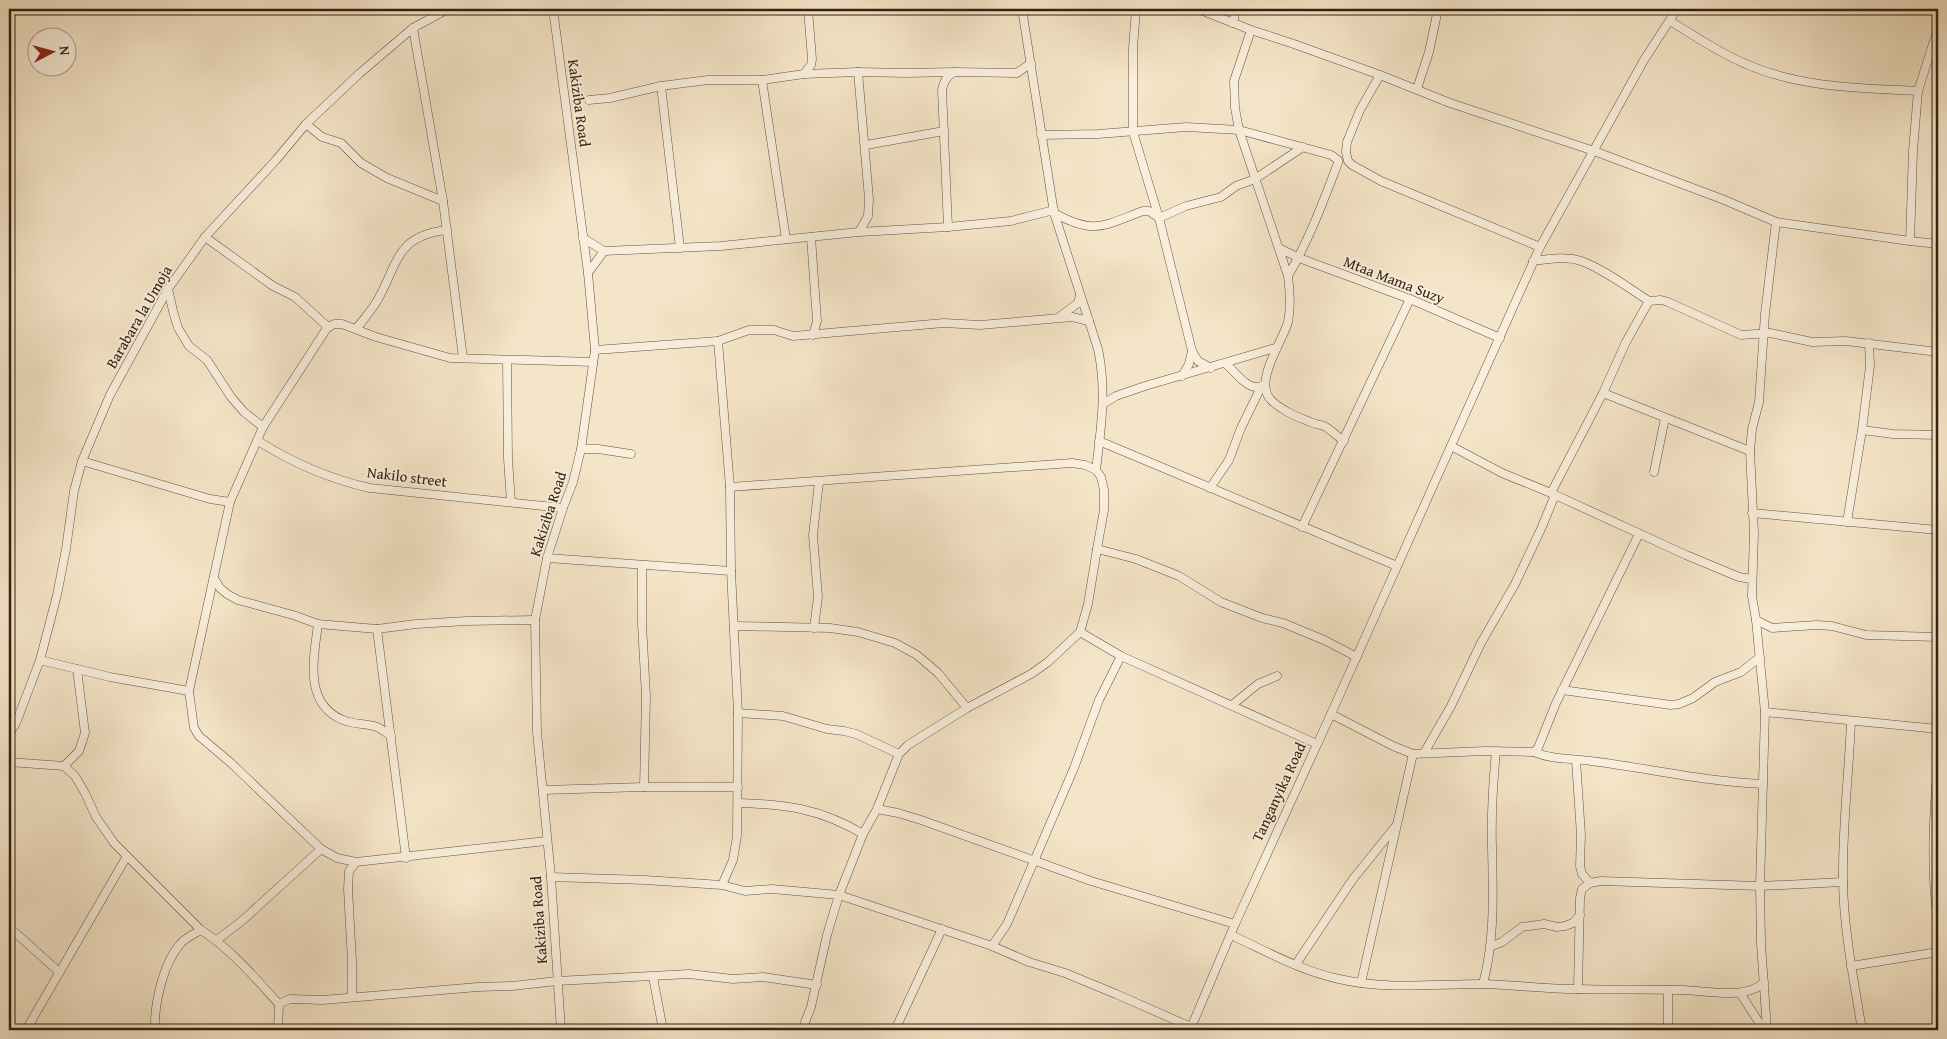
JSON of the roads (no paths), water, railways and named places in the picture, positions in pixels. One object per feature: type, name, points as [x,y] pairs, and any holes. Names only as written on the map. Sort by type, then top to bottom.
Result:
[{"type":"street","name":"Barabara la Umoja","points":[[9,734],[16,723],[40,660],[57,595],[74,491],[82,461],[110,395],[168,289],[205,237],[276,160],[306,124],[413,28],[448,9]]},
{"type":"street","name":"Kakiziba Road","points":[[553,9],[588,272],[595,350],[581,449],[573,482],[562,508],[547,558],[535,620],[537,732],[546,841],[551,877],[561,1030]]},
{"type":"street","points":[[804,74],[811,65],[812,59],[808,9]]},
{"type":"street","points":[[1022,9],[1054,212],[1089,321],[1102,370],[1103,404],[1096,470]]},
{"type":"street","points":[[1136,9],[1133,48],[1133,132],[1159,218],[1192,351],[1198,361],[1211,368]]},
{"type":"street","points":[[1198,9],[1251,30],[1417,89],[1450,103],[1594,151],[1722,199],[1776,222],[1938,244]]},
{"type":"street","points":[[1233,23],[1236,9]]},
{"type":"street","points":[[1417,89],[1429,52],[1438,9]]},
{"type":"street","name":"Tanganyika Road","points":[[1191,1029],[1235,924],[1357,657],[1533,261],[1644,60],[1678,9]]},
{"type":"street","points":[[1670,21],[1721,52],[1747,65],[1779,76],[1810,83],[1918,91]]},
{"type":"street","points":[[413,28],[448,230],[463,358]]},
{"type":"street","points":[[1910,241],[1913,151],[1918,91],[1935,48],[1938,28]]},
{"type":"street","points":[[1210,488],[1229,460],[1241,428],[1264,386],[1275,348],[1284,333],[1288,320],[1288,276],[1239,130],[1234,101],[1234,81],[1251,30]]},
{"type":"street","points":[[1017,74],[1031,63]]},
{"type":"street","points":[[858,72],[870,199],[868,216],[859,232]]},
{"type":"street","points":[[589,100],[610,98],[661,86],[708,80],[762,80],[804,74],[955,72],[1017,74],[1034,80]]},
{"type":"street","points":[[948,227],[944,82],[948,76],[955,72]]},
{"type":"street","points":[[1380,76],[1360,110],[1347,142],[1346,152],[1348,160],[1352,165],[1381,181],[1540,247]]},
{"type":"street","points":[[762,80],[786,239]]},
{"type":"street","points":[[661,86],[680,248]]},
{"type":"street","points":[[306,124],[322,138],[341,142],[361,163],[387,178],[443,201]]},
{"type":"street","points":[[1041,135],[1133,132],[1186,127],[1239,130],[1331,155],[1338,160],[1338,164],[1299,258],[1288,276]]},
{"type":"street","points":[[866,145],[944,131]]},
{"type":"street","points":[[1159,218],[1186,206],[1220,197],[1236,186],[1255,179],[1303,147]]},
{"type":"street","points":[[583,238],[604,251],[721,246],[811,236],[948,227],[1012,221],[1054,212],[1072,223],[1087,227],[1104,225],[1143,211],[1149,211],[1159,218]]},
{"type":"street","points":[[1766,1030],[1760,886],[1765,712],[1752,596],[1754,533],[1750,452],[1752,429],[1759,402],[1770,258],[1776,222]]},
{"type":"street","points":[[356,329],[377,302],[401,252],[423,234],[448,230]]},
{"type":"street","points":[[811,236],[817,321],[813,335]]},
{"type":"street","points":[[205,237],[273,286],[296,298],[328,327]]},
{"type":"street","name":"Mtaa Mama Suzy","points":[[1278,248],[1299,258],[1410,299],[1500,338]]},
{"type":"street","points":[[588,272],[604,251]]},
{"type":"street","points":[[1533,261],[1555,259],[1579,260],[1591,265],[1650,302],[1661,300],[1668,302],[1741,335],[1784,335],[1812,342],[1846,341],[1938,352]]},
{"type":"street","points":[[168,289],[172,311],[178,328],[189,346],[207,360],[231,397],[244,412],[262,427]]},
{"type":"street","points":[[1059,317],[1078,303],[1080,295]]},
{"type":"street","points":[[1302,527],[1344,442],[1410,299]]},
{"type":"street","points":[[1424,753],[1451,706],[1481,643],[1515,584],[1541,529],[1553,494],[1626,342],[1650,302]]},
{"type":"street","points":[[595,350],[718,341],[749,330],[774,330],[793,336],[944,323],[980,324],[1072,316],[1089,321]]},
{"type":"street","points":[[546,841],[406,858],[356,862],[336,858],[321,849],[237,769],[199,736],[194,728],[189,691],[230,502],[258,441],[262,427],[328,327],[334,324],[342,324],[376,338],[450,358],[593,362]]},
{"type":"street","points":[[718,341],[730,487],[731,571],[738,713],[737,836],[733,860],[722,885]]},
{"type":"street","points":[[1846,522],[1862,430],[1870,366],[1869,343]]},
{"type":"street","points":[[1103,404],[1116,396],[1275,348]]},
{"type":"street","points":[[1182,376],[1189,364],[1192,351]]},
{"type":"street","points":[[506,360],[511,502]]},
{"type":"street","points":[[1226,364],[1238,378],[1255,387],[1264,386]]},
{"type":"street","points":[[1264,386],[1266,394],[1272,401],[1308,422],[1325,426],[1344,442]]},
{"type":"street","points":[[1603,393],[1750,452]]},
{"type":"street","points":[[1654,472],[1665,418]]},
{"type":"street","points":[[1862,430],[1893,434],[1938,435]]},
{"type":"street","name":"Nakilo street","points":[[258,441],[275,452],[316,472],[343,482],[370,488],[562,508]]},
{"type":"street","points":[[1099,441],[1397,566]]},
{"type":"street","points":[[1451,446],[1502,473],[1553,494],[1639,534],[1739,577],[1752,579]]},
{"type":"street","points":[[581,449],[598,449],[631,454]]},
{"type":"street","points":[[82,461],[210,499],[230,502]]},
{"type":"street","points":[[730,487],[1072,464],[1085,465],[1096,470],[1101,477],[1104,490],[1104,510],[1098,549],[1088,604],[1080,632],[1048,662],[1031,674],[966,708],[908,745],[899,754],[877,809],[863,834],[839,895],[827,935],[817,985],[805,1030]]},
{"type":"street","points":[[814,628],[818,597],[813,535],[819,482]]},
{"type":"street","points":[[1752,513],[1938,530]]},
{"type":"street","points":[[1534,752],[1540,743],[1562,690],[1639,534]]},
{"type":"street","points":[[1098,549],[1136,559],[1179,576],[1221,602],[1324,640],[1357,657]]},
{"type":"street","points":[[547,558],[731,571]]},
{"type":"street","points":[[642,565],[642,624],[646,696],[644,787]]},
{"type":"street","points":[[214,578],[220,588],[238,600],[318,624],[377,628],[467,621],[535,620]]},
{"type":"street","points":[[1756,620],[1772,628],[1817,625],[1832,626],[1866,635],[1938,637]]},
{"type":"street","points":[[318,624],[313,660],[313,681],[319,699],[330,712],[344,720],[378,727],[390,736]]},
{"type":"street","points":[[734,626],[830,628],[858,632],[895,643],[917,655],[938,673],[966,708]]},
{"type":"street","points":[[377,628],[406,858]]},
{"type":"street","points":[[1080,632],[1121,656],[1317,744]]},
{"type":"street","points":[[992,946],[1007,924],[1036,860],[1074,768],[1099,700],[1121,656]]},
{"type":"street","points":[[1562,690],[1679,704],[1693,698],[1715,682],[1741,672],[1760,657]]},
{"type":"street","points":[[40,660],[189,691]]},
{"type":"street","points":[[64,766],[79,751],[85,733],[78,669]]},
{"type":"street","points":[[1232,705],[1258,684],[1277,676]]},
{"type":"street","points":[[1765,712],[1938,729]]},
{"type":"street","points":[[738,713],[783,716],[827,729],[844,730],[899,754]]},
{"type":"street","points":[[1331,714],[1393,746],[1413,754],[1496,751],[1534,752],[1550,758],[1590,761],[1736,783],[1763,784]]},
{"type":"street","points":[[1851,721],[1843,882],[1851,966],[1862,1030]]},
{"type":"street","points":[[1483,984],[1492,946],[1494,900],[1492,788],[1496,751]]},
{"type":"street","points":[[1361,983],[1413,754]]},
{"type":"street","points":[[1938,759],[1933,880],[1938,922]]},
{"type":"street","points":[[1576,760],[1580,866],[1582,874],[1590,882]]},
{"type":"street","points":[[9,762],[64,766],[75,776],[104,829],[127,856],[201,930],[217,940],[279,1004],[278,1030]]},
{"type":"street","points":[[543,790],[738,787]]},
{"type":"street","points":[[738,803],[779,804],[811,810],[844,823],[863,834]]},
{"type":"street","points":[[877,809],[898,813],[1036,860],[1091,881],[1235,924]]},
{"type":"street","points":[[1296,964],[1353,879],[1398,824]]},
{"type":"street","points":[[217,940],[243,920],[321,849]]},
{"type":"street","points":[[26,1030],[127,856]]},
{"type":"street","points":[[352,997],[348,889],[350,871],[356,862]]},
{"type":"street","points":[[551,877],[722,885],[745,891],[772,889],[839,895],[992,946],[1029,962],[1065,973],[1191,1029]]},
{"type":"street","points":[[1578,989],[1582,889],[1590,882],[1760,886],[1843,882]]},
{"type":"street","points":[[1492,946],[1502,942],[1522,927],[1544,924],[1557,927],[1564,926],[1573,923],[1580,915]]},
{"type":"street","points":[[9,927],[59,972]]},
{"type":"street","points":[[896,1030],[942,929]]},
{"type":"street","points":[[155,1030],[156,1000],[165,974],[180,944],[201,930]]},
{"type":"street","points":[[1231,935],[1316,973],[1361,983],[1442,986],[1483,984],[1578,989],[1740,993],[1754,990],[1764,982]]},
{"type":"street","points":[[1851,966],[1938,952]]},
{"type":"street","points":[[279,1004],[290,999],[323,1000],[557,981],[689,974],[733,979],[763,977],[817,985]]},
{"type":"street","points":[[653,977],[663,1030]]},
{"type":"street","points":[[1668,990],[1668,1030]]},
{"type":"street","points":[[1740,993],[1766,1030]]}]
